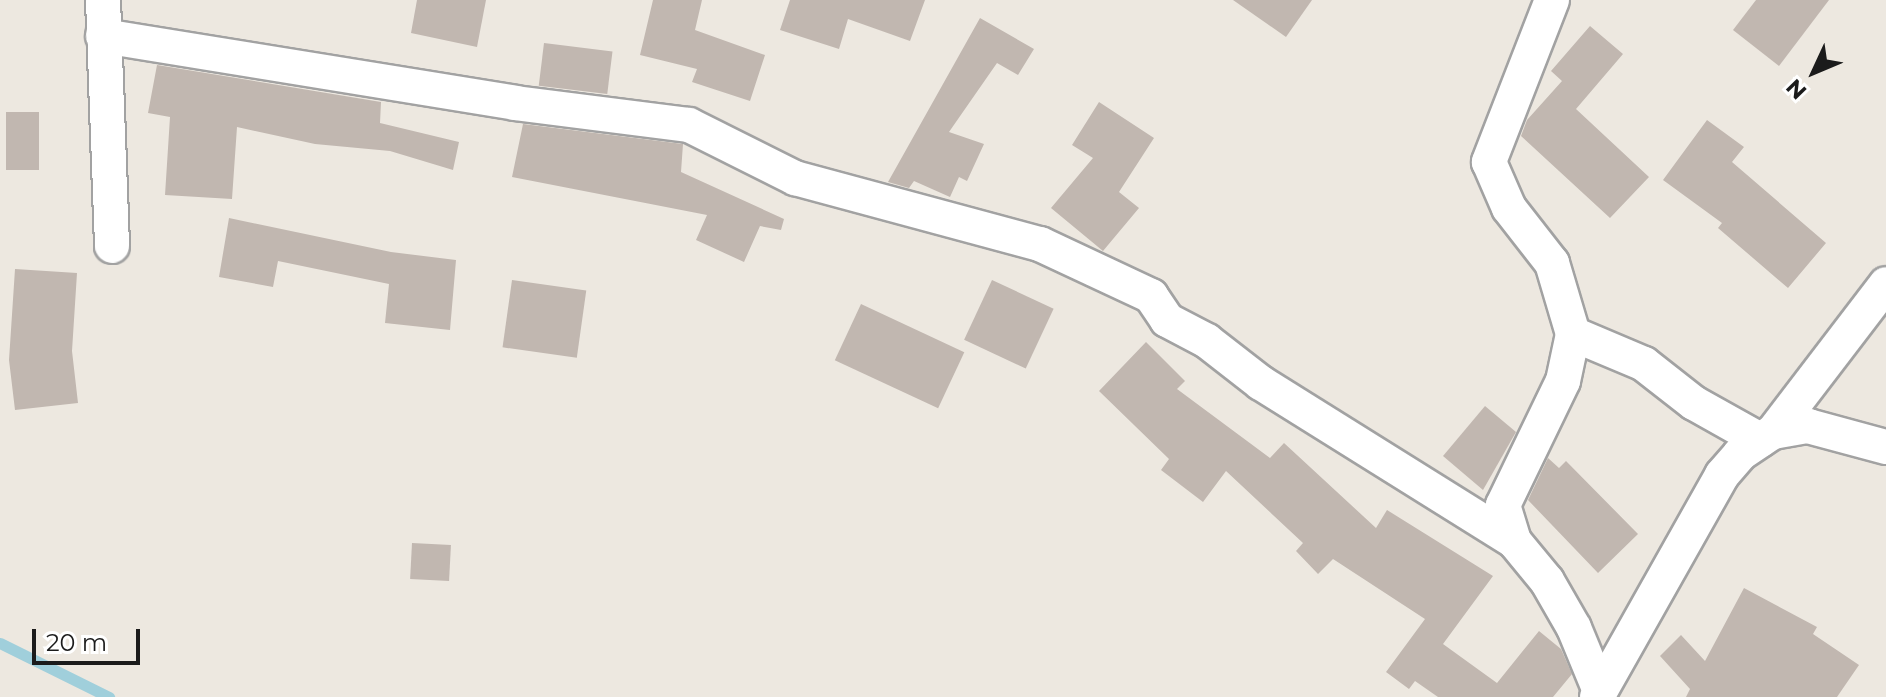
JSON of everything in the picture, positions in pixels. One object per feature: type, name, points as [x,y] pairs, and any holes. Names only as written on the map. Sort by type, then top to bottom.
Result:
[{"type":"street","points":[[103,0],[112,246]]},
{"type":"street","points":[[1514,541],[1503,505],[1563,381],[1573,334],[1552,263],[1509,208],[1489,162],[1552,0]]},
{"type":"street","points":[[103,36],[515,103],[689,125],[795,178],[1040,244],[1151,296],[1167,320],[1207,341],[1261,383],[1514,541],[1547,581],[1574,628],[1598,694]]},
{"type":"street","points":[[1598,694],[1672,572],[1722,475],[1766,436],[1886,284]]},
{"type":"street","points":[[1573,334],[1644,364],[1694,403],[1766,436],[1808,426],[1886,447]]},
{"type":"building","points":[[417,0],[486,0],[477,47],[411,33]]},
{"type":"building","points":[[653,0],[702,0],[695,30],[765,55],[750,101],[692,82],[697,69],[640,55]]},
{"type":"building","points":[[790,0],[925,0],[910,41],[848,19],[839,49],[780,30]]},
{"type":"building","points":[[1233,0],[1312,0],[1286,37]]},
{"type":"building","points":[[1756,0],[1829,0],[1779,66],[1733,30]]},
{"type":"building","points":[[980,18],[1034,49],[1018,75],[997,63],[949,132],[984,144],[967,181],[959,177],[950,197],[914,181],[909,188],[888,182]]},
{"type":"building","points":[[1590,26],[1623,54],[1576,109],[1649,177],[1610,218],[1521,136],[1527,120],[1562,81],[1551,71]]},
{"type":"building","points":[[544,43],[612,51],[607,94],[539,86]]},
{"type":"building","points":[[157,65],[381,102],[380,123],[459,142],[453,170],[390,151],[315,144],[237,127],[232,199],[165,195],[170,117],[148,113]]},
{"type":"building","points":[[1099,102],[1154,138],[1119,192],[1139,208],[1103,251],[1051,208],[1093,158],[1072,145]]},
{"type":"building","points":[[6,112],[39,112],[39,170],[6,170]]},
{"type":"building","points":[[1707,120],[1744,147],[1732,162],[1826,243],[1788,288],[1718,228],[1722,223],[1663,180]]},
{"type":"building","points":[[523,124],[683,144],[681,172],[784,219],[781,230],[760,226],[744,262],[696,240],[707,215],[512,177]]},
{"type":"building","points":[[229,218],[391,252],[456,260],[450,330],[385,323],[389,284],[278,261],[273,287],[219,277]]},
{"type":"building","points":[[15,269],[77,273],[72,351],[78,403],[15,410],[9,360]]},
{"type":"building","points":[[512,280],[586,290],[577,358],[503,347]]},
{"type":"building","points":[[992,280],[1054,309],[1026,369],[964,340]]},
{"type":"building","points":[[861,304],[964,352],[938,408],[835,360]]},
{"type":"building","points":[[1146,342],[1185,381],[1177,389],[1270,458],[1284,443],[1376,528],[1387,510],[1493,576],[1443,644],[1497,683],[1539,631],[1561,649],[1572,674],[1553,697],[1438,697],[1415,681],[1409,689],[1386,672],[1425,619],[1333,559],[1318,574],[1296,551],[1303,543],[1226,471],[1203,502],[1161,470],[1169,459],[1099,391]]},
{"type":"building","points":[[1485,406],[1516,432],[1483,490],[1443,456]]},
{"type":"building","points":[[1548,458],[1559,468],[1566,461],[1638,534],[1598,573],[1528,500]]},
{"type":"building","points":[[412,543],[451,545],[449,581],[410,579]]},
{"type":"building","points":[[1744,588],[1817,627],[1813,634],[1859,665],[1837,697],[1686,697],[1690,689],[1660,656],[1681,635],[1705,661]]},
{"type":"waterway","points":[[0,643],[109,697]]}]
